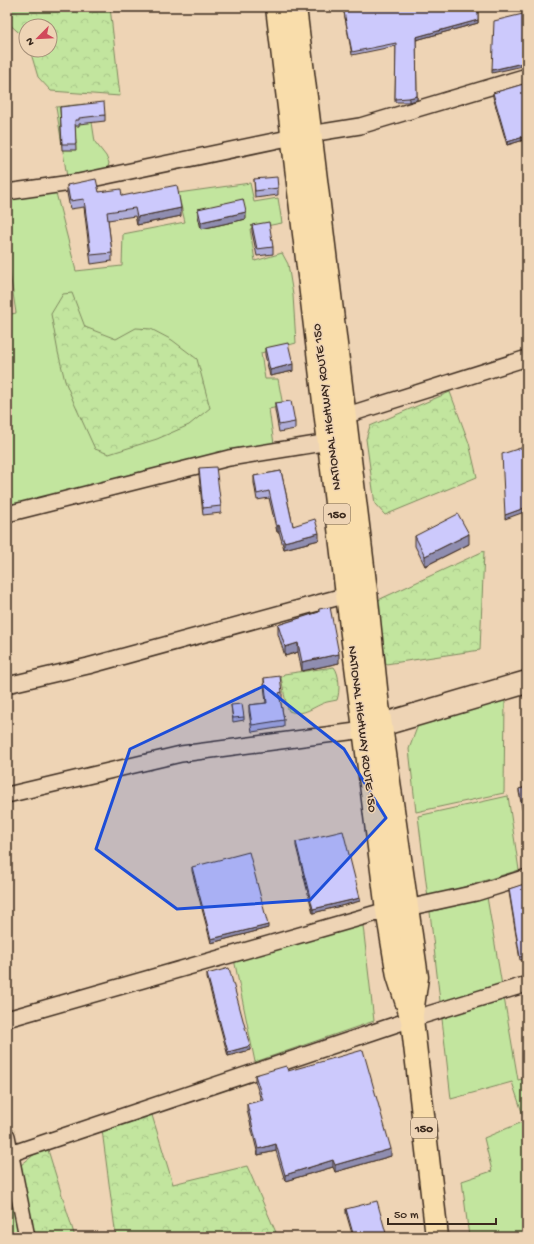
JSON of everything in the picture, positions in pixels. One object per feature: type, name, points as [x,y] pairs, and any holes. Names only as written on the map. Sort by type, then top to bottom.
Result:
[{"type":"highway","name":"NATIONAL HIGHWAY ROUTE 150","points":[[278,7],[302,135],[344,416],[366,591],[377,698],[372,727]]},
{"type":"highway","name":"NATIONAL HIGHWAY ROUTE 150","points":[[295,7],[302,135],[329,442],[347,595],[372,727],[397,909],[417,977],[412,1019],[437,1237]]},
{"type":"street","points":[[7,192],[78,182],[302,135],[360,126],[527,76]]},
{"type":"street","points":[[344,416],[527,358]]},
{"type":"street","points":[[7,514],[229,458],[329,442]]},
{"type":"street","points":[[7,685],[88,666],[347,595]]},
{"type":"street","points":[[7,794],[181,754],[372,727],[527,682]]},
{"type":"street","points":[[7,1018],[397,909],[476,893],[527,877]]},
{"type":"street","points":[[9,1154],[412,1019],[527,984]]},
{"type":"street","points":[[7,1136],[9,1154],[28,1237]]},
{"type":"highlighted area","points":[[264,686],[344,749],[386,818],[310,900],[177,909],[96,849],[130,749]]},
{"type":"green space","points":[[7,7],[110,7],[120,96],[51,91],[38,77],[32,58],[58,58],[58,18],[18,18],[18,32],[7,22]]},
{"type":"green space","points":[[85,104],[90,109],[95,142],[106,156],[109,163],[107,171],[67,177],[56,107]]},
{"type":"green space","points":[[250,183],[254,202],[278,198],[282,223],[250,229],[255,261],[282,253],[288,264],[293,295],[296,343],[261,353],[265,379],[278,379],[283,406],[269,409],[274,444],[7,506],[7,315],[16,313],[7,253],[7,201],[55,189],[76,271],[122,266],[123,234],[185,222],[178,193]]},
{"type":"green space","points":[[72,293],[85,327],[116,339],[136,328],[151,329],[172,340],[197,359],[210,408],[189,425],[157,439],[109,454],[95,449],[65,381],[51,314],[63,294]]},
{"type":"green space","points":[[450,392],[469,443],[477,477],[385,515],[375,504],[366,439],[370,426]]},
{"type":"green space","points":[[484,551],[480,650],[386,664],[376,601]]},
{"type":"green space","points":[[334,667],[339,683],[337,700],[300,713],[289,711],[281,678],[284,674]]},
{"type":"green space","points":[[505,699],[504,793],[416,812],[409,749],[418,725]]},
{"type":"green space","points":[[508,796],[519,870],[428,898],[418,816]]},
{"type":"green space","points":[[487,897],[518,1080],[527,1078],[527,1237],[469,1237],[462,1181],[492,1171],[484,1138],[525,1121],[512,1082],[451,1099],[430,912]]},
{"type":"green space","points":[[362,917],[374,1021],[255,1062],[234,959]]},
{"type":"green space","points":[[151,1112],[173,1184],[247,1166],[278,1237],[116,1237],[102,1130]]},
{"type":"green space","points":[[48,1150],[75,1237],[34,1237],[21,1165],[36,1153]]},
{"type":"green space","points":[[7,1183],[20,1237],[7,1237]]},
{"type":"building","points":[[343,7],[478,7],[478,20],[416,37],[417,96],[395,99],[396,43],[352,52]]},
{"type":"building","points":[[527,13],[527,62],[492,70],[494,21]]},
{"type":"building","points":[[527,83],[527,136],[507,142],[493,93]]},
{"type":"building","points":[[104,102],[105,115],[79,118],[79,120],[75,120],[76,144],[62,144],[60,107]]},
{"type":"building","points":[[277,177],[278,188],[255,191],[254,179]]},
{"type":"building","points":[[96,179],[99,192],[121,189],[122,196],[177,185],[181,208],[137,217],[135,208],[107,212],[112,253],[91,255],[84,199],[70,201],[67,185]]},
{"type":"building","points":[[243,199],[246,212],[201,222],[198,209]]},
{"type":"building","points":[[269,222],[273,247],[257,249],[252,225]]},
{"type":"building","points":[[288,343],[293,364],[270,370],[265,348]]},
{"type":"building","points":[[291,401],[295,422],[279,425],[275,403]]},
{"type":"building","points":[[527,446],[527,507],[505,515],[502,454]]},
{"type":"building","points":[[216,467],[221,506],[203,508],[199,468]]},
{"type":"building","points":[[281,471],[293,526],[315,519],[319,533],[284,542],[279,525],[277,526],[269,491],[257,494],[254,476]]},
{"type":"building","points":[[458,514],[469,534],[425,556],[415,536]]},
{"type":"building","points":[[330,607],[339,654],[302,662],[298,643],[285,647],[278,625],[319,612],[319,609]]},
{"type":"building","points":[[280,676],[282,692],[279,693],[284,720],[252,725],[249,705],[267,703],[264,678]]},
{"type":"building","points":[[242,704],[244,717],[233,718],[231,705]]},
{"type":"building","points":[[527,787],[527,831],[519,789]]},
{"type":"building","points":[[343,831],[360,898],[313,909],[296,842]]},
{"type":"building","points":[[249,852],[268,925],[211,939],[192,867]]},
{"type":"building","points":[[527,884],[527,956],[520,957],[509,889]]},
{"type":"building","points":[[229,968],[250,1046],[228,1052],[207,974]]},
{"type":"building","points":[[363,1050],[391,1149],[335,1165],[333,1160],[285,1175],[276,1144],[258,1149],[247,1104],[263,1100],[255,1075],[286,1066],[288,1071]]},
{"type":"building","points":[[377,1201],[387,1237],[354,1237],[346,1209]]}]
